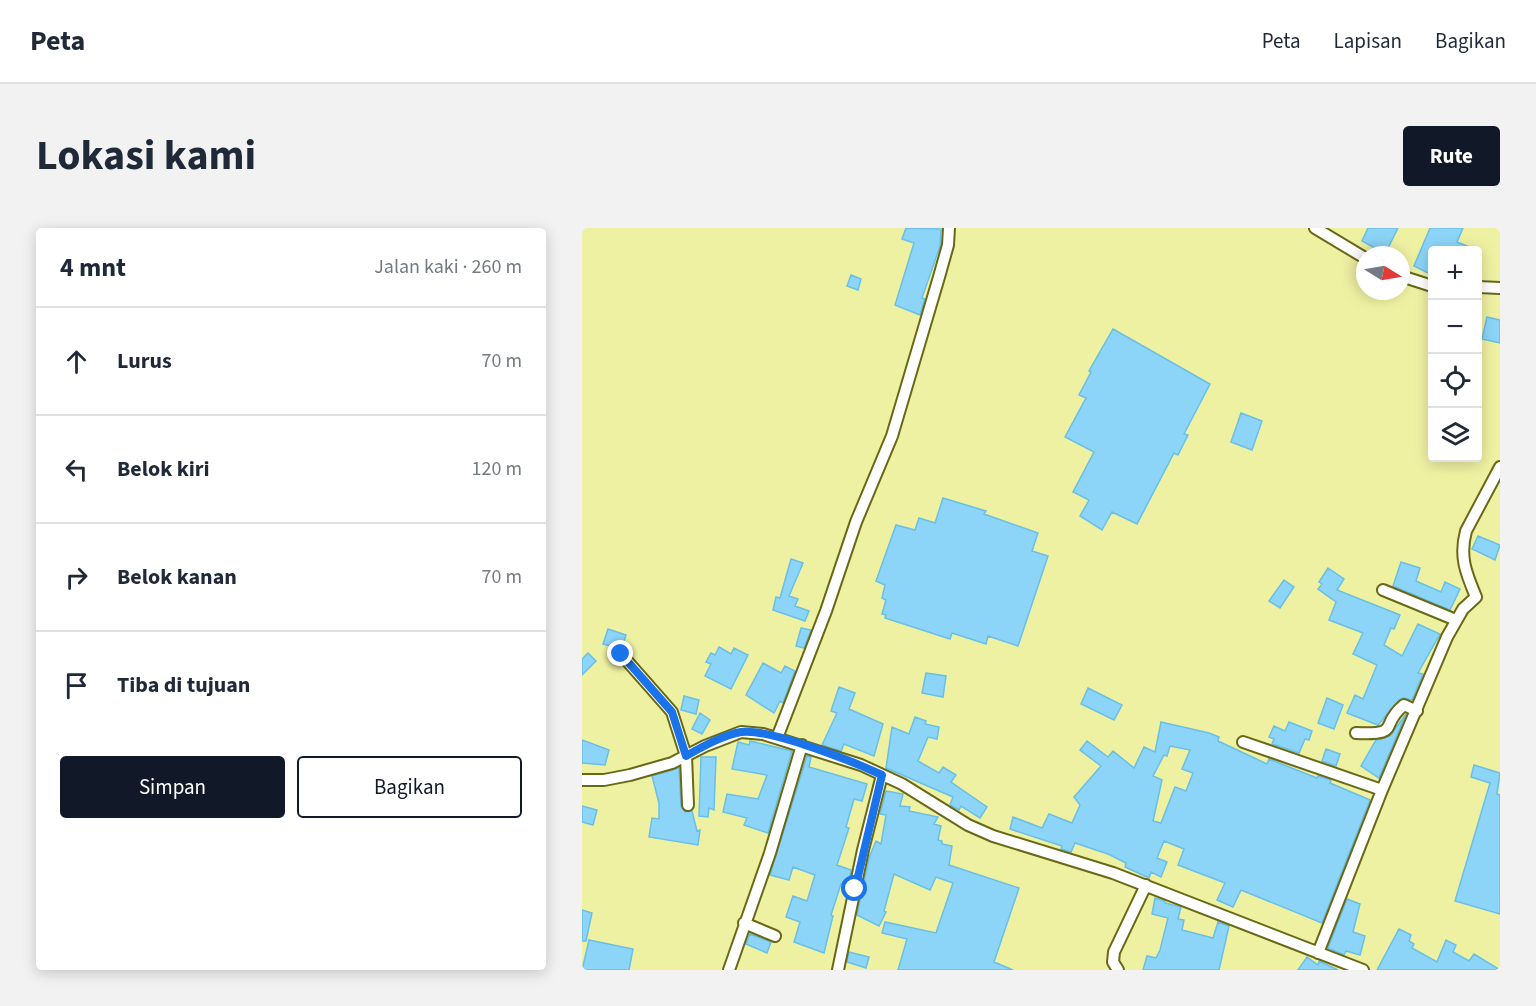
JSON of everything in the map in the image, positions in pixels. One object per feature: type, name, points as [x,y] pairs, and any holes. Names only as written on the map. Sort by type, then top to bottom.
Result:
[{"type":"street","points":[[777,738],[826,611],[856,522],[892,436],[939,278],[948,245],[949,228]]},
{"type":"street","points":[[1315,228],[1356,253]]},
{"type":"street","points":[[1410,279],[1428,285]]},
{"type":"street","points":[[1482,287],[1500,288]]},
{"type":"street","points":[[1318,953],[1382,790],[1456,620],[1476,597],[1464,570],[1462,559],[1466,531],[1500,467]]},
{"type":"street","points":[[1383,590],[1456,620]]},
{"type":"street","points":[[621,654],[672,712],[686,756],[688,805]]},
{"type":"street","points":[[1356,733],[1382,733],[1388,730],[1404,705],[1418,711]]},
{"type":"street","points":[[582,780],[604,780],[672,763],[741,732],[777,738],[882,775],[976,829],[1146,885],[1363,970]]},
{"type":"street","points":[[1243,742],[1382,790]]},
{"type":"street","points":[[729,970],[770,853],[802,746]]},
{"type":"street","points":[[838,970],[863,850],[882,775]]},
{"type":"street","points":[[1118,970],[1113,962],[1114,952],[1146,885]]},
{"type":"street","points":[[744,923],[775,936]]},
{"type":"building","points":[[906,228],[941,229],[940,246],[922,298],[925,299],[920,315],[895,305],[914,243],[902,239]]},
{"type":"building","points":[[1368,228],[1398,228],[1389,246],[1371,246],[1362,241]]},
{"type":"building","points":[[1430,228],[1463,228],[1457,242],[1467,246],[1428,246],[1428,273],[1414,266]]},
{"type":"building","points":[[851,275],[861,279],[858,290],[847,286]]},
{"type":"building","points":[[1487,317],[1500,320],[1500,343],[1482,339]]},
{"type":"building","points":[[1113,329],[1210,384],[1184,434],[1188,435],[1178,455],[1174,453],[1137,524],[1112,512],[1102,530],[1080,516],[1089,500],[1073,492],[1094,452],[1065,437],[1086,398],[1079,395],[1091,372],[1089,371]]},
{"type":"building","points":[[1241,413],[1262,421],[1252,450],[1231,442]]},
{"type":"building","points":[[943,498],[986,511],[984,514],[1038,533],[1032,551],[1048,556],[1018,646],[988,636],[986,644],[952,633],[950,639],[885,618],[886,615],[882,614],[886,600],[882,598],[885,585],[876,581],[896,525],[915,530],[919,518],[935,523]]},
{"type":"building","points":[[1478,536],[1500,545],[1495,560],[1472,549]]},
{"type":"building","points":[[791,559],[803,563],[789,596],[798,599],[795,606],[809,611],[805,621],[773,610],[776,597],[780,598]]},
{"type":"building","points":[[1401,562],[1420,568],[1416,581],[1441,592],[1445,582],[1460,589],[1450,610],[1393,586]]},
{"type":"building","points":[[1328,568],[1344,579],[1337,590],[1400,615],[1394,629],[1391,628],[1384,645],[1402,656],[1418,624],[1440,634],[1418,673],[1423,674],[1412,700],[1403,698],[1399,700],[1378,725],[1347,713],[1355,695],[1363,699],[1377,665],[1353,654],[1363,633],[1329,620],[1336,602],[1318,589],[1322,584],[1319,582]]},
{"type":"building","points":[[1284,580],[1294,587],[1280,608],[1269,601]]},
{"type":"building","points":[[801,628],[811,630],[804,648],[796,646]]},
{"type":"building","points":[[608,629],[626,635],[622,647],[603,644]]},
{"type":"building","points":[[719,647],[731,654],[734,648],[748,655],[731,689],[705,676],[711,664],[706,662],[711,653],[715,655]]},
{"type":"building","points":[[588,653],[596,661],[582,675],[582,659]]},
{"type":"building","points":[[763,663],[781,673],[785,666],[795,671],[783,703],[780,701],[774,713],[746,695]]},
{"type":"building","points":[[926,673],[946,676],[943,697],[922,693]]},
{"type":"building","points":[[839,687],[855,693],[849,709],[883,724],[874,756],[844,744],[841,751],[822,745],[837,713],[831,711]]},
{"type":"building","points":[[1088,688],[1122,705],[1114,720],[1081,704]]},
{"type":"building","points":[[684,696],[699,700],[696,714],[681,710]]},
{"type":"building","points":[[1327,698],[1343,705],[1334,729],[1318,723]]},
{"type":"building","points":[[700,713],[710,720],[702,734],[692,729]]},
{"type":"building","points":[[1406,714],[1379,778],[1361,766],[1376,740],[1390,736]]},
{"type":"building","points":[[915,717],[926,721],[925,724],[939,727],[937,739],[928,737],[918,761],[939,773],[943,767],[956,775],[951,782],[987,807],[980,818],[961,806],[959,810],[950,805],[953,797],[886,768],[892,727],[909,734]]},
{"type":"building","points":[[1161,722],[1209,733],[1219,737],[1218,741],[1267,764],[1269,759],[1317,778],[1318,776],[1331,780],[1330,783],[1370,800],[1322,923],[1241,890],[1233,907],[1217,900],[1225,883],[1178,865],[1184,849],[1164,841],[1157,858],[1167,862],[1161,877],[1151,872],[1149,878],[1125,867],[1126,863],[1108,854],[1075,843],[1071,852],[1061,849],[1062,846],[1010,829],[1013,817],[1042,828],[1049,814],[1072,823],[1080,805],[1074,797],[1101,766],[1080,750],[1087,741],[1108,757],[1113,751],[1134,768],[1144,747],[1155,752]],"holes":[[[1170,746],[1190,750],[1182,769],[1193,773],[1186,791],[1175,787],[1161,823],[1153,821],[1162,780],[1153,776],[1164,755],[1167,756]]]},
{"type":"building","points":[[1289,722],[1312,731],[1309,740],[1305,739],[1299,753],[1272,744],[1274,739],[1269,737],[1274,726],[1285,731]]},
{"type":"building","points":[[582,740],[609,750],[605,765],[582,763]]},
{"type":"building","points":[[750,741],[792,751],[768,833],[744,825],[747,818],[723,812],[727,794],[758,799],[767,775],[732,769],[738,742],[749,745]]},
{"type":"building","points":[[1326,749],[1340,754],[1336,766],[1322,761]]},
{"type":"building","points":[[807,756],[811,757],[809,767],[867,784],[862,801],[854,799],[846,827],[849,828],[837,865],[851,870],[849,882],[841,884],[831,915],[833,916],[824,953],[794,942],[800,922],[786,917],[793,896],[807,901],[815,875],[793,867],[789,880],[770,875]]},
{"type":"building","points":[[701,757],[716,757],[714,810],[709,808],[708,817],[699,816]]},
{"type":"building","points":[[1474,765],[1500,773],[1497,794],[1500,795],[1500,914],[1455,901],[1490,783],[1471,777]]},
{"type":"building","points":[[679,768],[681,806],[685,812],[692,811],[697,831],[700,830],[698,845],[649,837],[652,818],[659,819],[659,803],[652,776]]},
{"type":"building","points":[[886,791],[903,794],[900,806],[910,807],[909,811],[938,817],[934,824],[941,826],[938,840],[942,841],[942,844],[952,846],[949,865],[1019,888],[994,962],[1013,970],[898,970],[907,939],[882,933],[885,922],[936,933],[953,883],[936,877],[930,890],[894,874],[884,911],[886,912],[879,926],[857,915],[869,858],[876,841],[881,844],[886,815],[880,814]]},
{"type":"building","points":[[582,806],[597,810],[593,825],[582,822]]},
{"type":"building","points":[[1155,898],[1181,907],[1178,919],[1184,920],[1182,930],[1213,938],[1218,922],[1229,926],[1219,970],[1143,970],[1147,956],[1156,958],[1160,950],[1168,918],[1152,914]]},
{"type":"building","points":[[1347,899],[1360,904],[1353,932],[1365,936],[1360,955],[1346,951],[1344,955],[1328,948]]},
{"type":"building","points":[[582,910],[592,913],[586,941],[582,941]]},
{"type":"building","points":[[1399,929],[1411,935],[1409,941],[1414,944],[1412,948],[1437,962],[1446,940],[1456,945],[1453,952],[1469,961],[1474,954],[1500,970],[1377,970]]},
{"type":"building","points":[[750,934],[771,942],[767,953],[746,944]]},
{"type":"building","points":[[589,940],[633,949],[629,970],[582,970]]},
{"type":"building","points":[[849,952],[869,957],[866,968],[847,962]]},
{"type":"building","points":[[1307,957],[1318,965],[1319,961],[1338,970],[1298,970]]},
{"type":"route","points":[[621,654],[658,693],[672,712],[686,756],[741,732],[763,734],[861,765],[882,775],[855,889]]}]
